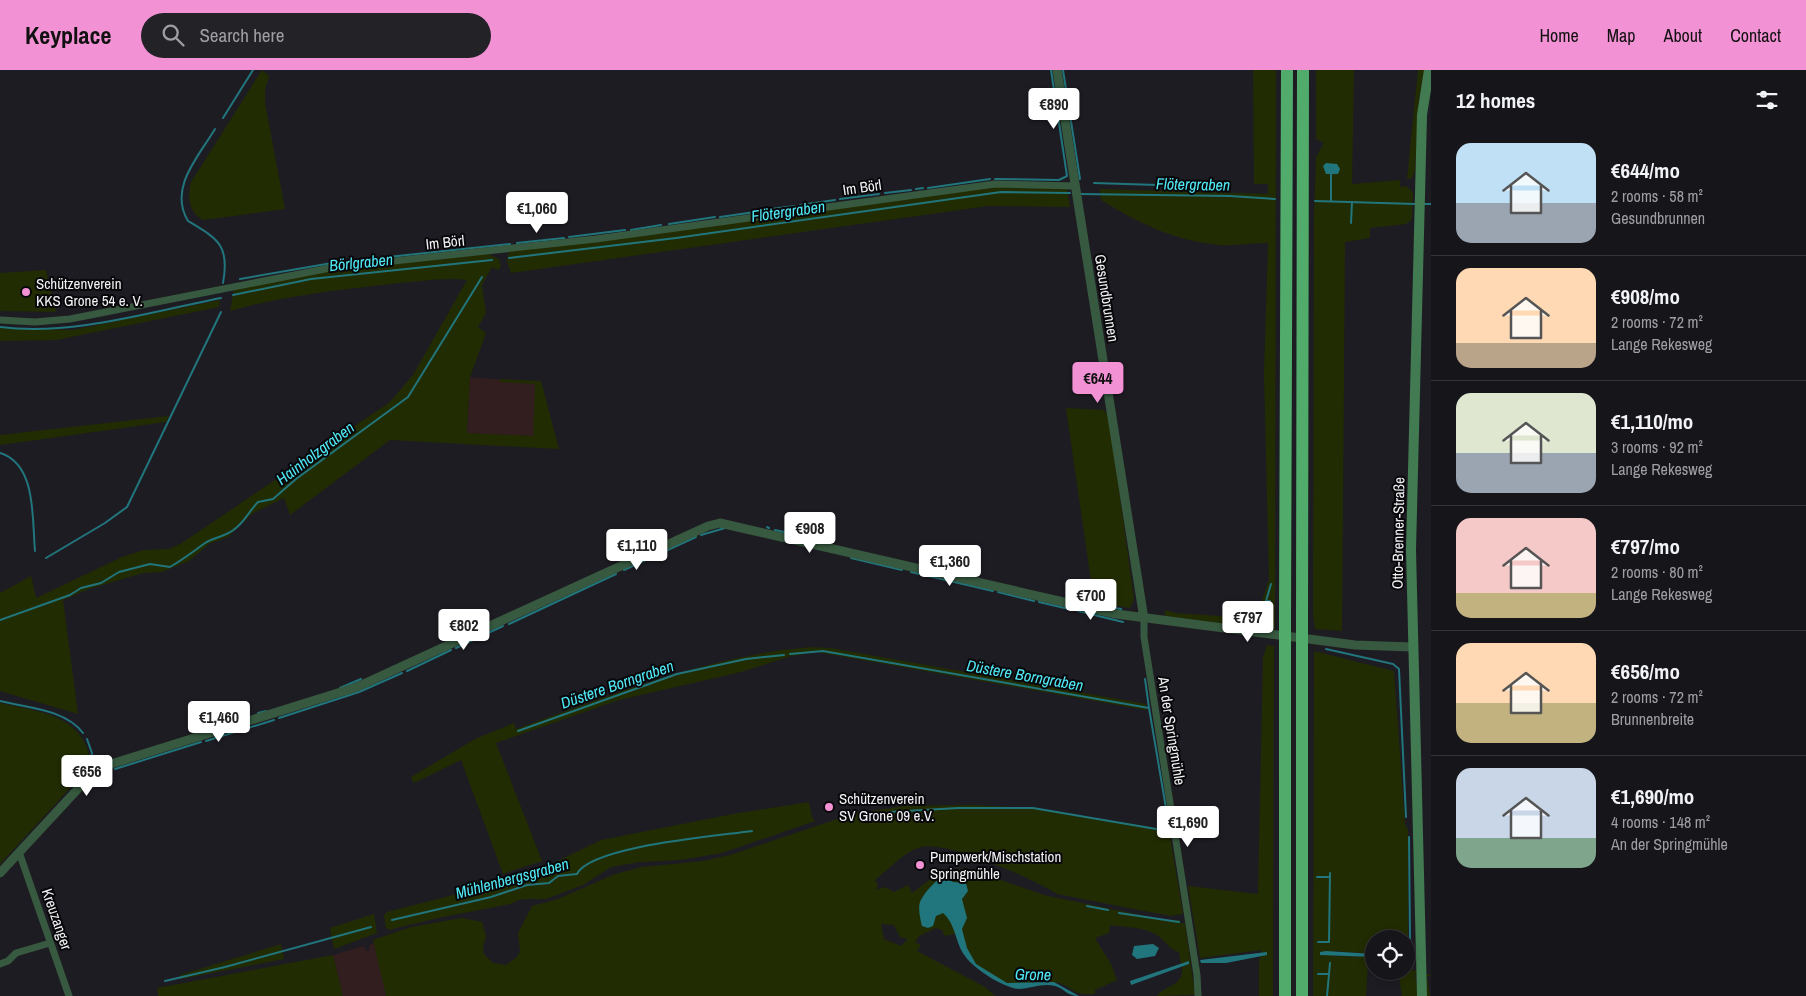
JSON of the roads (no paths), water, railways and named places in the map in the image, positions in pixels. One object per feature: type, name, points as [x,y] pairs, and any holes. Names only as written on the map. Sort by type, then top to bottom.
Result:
[{"type":"highway","points":[[1285,996],[1287,70]]},
{"type":"highway","points":[[1302,996],[1303,70]]},
{"type":"main road","name":"Otto-Brenner-Straße","points":[[1422,996],[1411,550],[1418,213],[1422,114],[1429,70]]},
{"type":"street","name":"Gesundbrunnen","points":[[1057,70],[1144,619]]},
{"type":"street","name":"Im Börl","points":[[0,320],[35,322],[70,319],[330,268],[596,239],[995,184],[1075,186]]},
{"type":"street","points":[[0,873],[88,778],[102,768],[334,696],[357,687],[708,526],[720,523],[1144,619],[1355,645],[1412,647]]},
{"type":"street","name":"An der Springmühle","points":[[1144,619],[1144,637],[1197,975],[1198,996]]},
{"type":"street","name":"Kreuzanger","points":[[19,852],[69,996]]},
{"type":"street","points":[[0,964],[8,961],[16,954],[50,944]]},
{"type":"water","points":[[1326,163],[1337,164],[1340,169],[1338,174],[1326,174],[1323,166]]},
{"type":"water","points":[[945,876],[953,882],[966,883],[968,891],[962,899],[967,918],[962,929],[967,948],[976,964],[1007,983],[1054,982],[1079,996],[1072,995],[1051,985],[1020,989],[1006,986],[975,967],[969,961],[959,945],[951,923],[943,913],[936,916],[933,926],[928,928],[922,926],[919,910],[920,902],[931,887]]},
{"type":"water","points":[[1153,944],[1159,948],[1155,956],[1137,959],[1132,955],[1134,946]]},
{"type":"water","points":[[1267,952],[1267,955],[1226,963],[1201,963],[1200,960]]},
{"type":"water","points":[[1320,952],[1365,953],[1365,957],[1320,955]]},
{"type":"water","points":[[1189,961],[1189,964],[1131,985],[1130,981]]},
{"type":"waterway","points":[[223,118],[253,70]]},
{"type":"waterway","points":[[995,179],[1059,180],[1067,176],[1051,70]]},
{"type":"waterway","points":[[1063,70],[1080,179]]},
{"type":"waterway","points":[[215,129],[188,173],[182,196],[183,209],[188,221],[207,233],[219,244],[223,251],[225,260],[223,283]]},
{"type":"waterway","points":[[1331,174],[1331,201]]},
{"type":"waterway","points":[[928,188],[990,179]]},
{"type":"waterway","points":[[1094,183],[1205,185]]},
{"type":"waterway","points":[[916,189],[923,188]]},
{"type":"waterway","points":[[885,193],[911,190]]},
{"type":"waterway","name":"Flötergraben","points":[[509,258],[676,238],[1001,192],[1070,193]]},
{"type":"waterway","points":[[840,199],[879,194]]},
{"type":"waterway","name":"Flötergraben","points":[[1080,194],[1230,196],[1275,199]]},
{"type":"waterway","points":[[800,205],[835,200]]},
{"type":"waterway","name":"Flötergraben","points":[[1315,201],[1415,204]]},
{"type":"waterway","points":[[1351,223],[1352,202]]},
{"type":"waterway","name":"Flötergraben","points":[[1422,204],[1431,204]]},
{"type":"waterway","points":[[763,210],[795,206]]},
{"type":"waterway","points":[[720,217],[755,212]]},
{"type":"waterway","points":[[669,224],[715,217]]},
{"type":"waterway","points":[[631,230],[661,225]]},
{"type":"waterway","points":[[569,237],[625,230]]},
{"type":"waterway","points":[[517,243],[564,238]]},
{"type":"waterway","points":[[240,279],[332,263],[510,244]]},
{"type":"waterway","name":"Börlgraben","points":[[233,295],[311,279],[492,260]]},
{"type":"waterway","name":"Hainholzgraben","points":[[0,620],[70,595],[81,588],[101,583],[119,572],[150,564],[170,567],[205,543],[232,531],[258,502],[273,499],[296,479],[408,397],[482,277]]},
{"type":"waterway","name":"Börlgraben","points":[[0,327],[28,329],[83,325],[139,316],[221,298]]},
{"type":"waterway","points":[[46,558],[105,523],[127,507],[221,312]]},
{"type":"waterway","points":[[0,453],[12,459],[21,469],[27,481],[32,509],[35,551]]},
{"type":"waterway","points":[[701,535],[725,528]]},
{"type":"waterway","points":[[775,530],[829,542]]},
{"type":"waterway","points":[[624,570],[696,537]]},
{"type":"waterway","points":[[851,558],[902,570]]},
{"type":"waterway","points":[[911,572],[993,591]]},
{"type":"waterway","points":[[509,624],[616,574]]},
{"type":"waterway","points":[[1266,601],[1271,584]]},
{"type":"waterway","points":[[998,592],[1034,601]]},
{"type":"waterway","points":[[1264,616],[1266,601],[1270,601]]},
{"type":"waterway","points":[[1039,602],[1073,610]]},
{"type":"waterway","points":[[1109,607],[1121,609]]},
{"type":"waterway","points":[[1078,611],[1123,622]]},
{"type":"waterway","points":[[456,648],[503,626]]},
{"type":"waterway","points":[[1326,649],[1393,664],[1399,669],[1406,817]]},
{"type":"waterway","points":[[407,671],[451,650]]},
{"type":"waterway","name":"Düstere Borngraben","points":[[790,654],[823,651],[1149,708],[1167,814]]},
{"type":"waterway","name":"Düstere Borngraben","points":[[518,731],[677,674],[746,659],[784,655]]},
{"type":"waterway","points":[[279,718],[359,692],[402,673]]},
{"type":"waterway","points":[[340,688],[361,679]]},
{"type":"waterway","points":[[1145,679],[1149,708]]},
{"type":"waterway","points":[[0,701],[56,714],[75,725],[83,733]]},
{"type":"waterway","points":[[258,713],[266,711]]},
{"type":"waterway","points":[[206,741],[274,720]]},
{"type":"waterway","points":[[87,739],[92,753],[89,767]]},
{"type":"waterway","points":[[115,769],[201,742]]},
{"type":"waterway","name":"Mühlenbergsgraben","points":[[889,812],[958,808],[1033,808],[1162,830]]},
{"type":"waterway","name":"Mühlenbergsgraben","points":[[392,920],[491,897],[527,885],[549,883],[558,876],[577,874],[587,864],[605,856],[630,849],[685,839],[752,831]]},
{"type":"waterway","points":[[1409,837],[1410,930]]},
{"type":"waterway","points":[[1318,942],[1329,942],[1330,873]]},
{"type":"waterway","points":[[1317,877],[1330,877]]},
{"type":"waterway","points":[[1087,906],[1108,910]]},
{"type":"waterway","points":[[1119,913],[1179,922]]},
{"type":"waterway","name":"Mühlenbergsgraben","points":[[165,981],[225,967],[371,927]]},
{"type":"waterway","points":[[1318,974],[1329,974],[1330,963]]},
{"type":"waterway","points":[[1327,996],[1329,974]]},
{"type":"place","name":"Schützenverein KKS Grone 54 e. V.","points":[[26,292]]},
{"type":"place","name":"Schützenverein SV Grone 09 e.V.","points":[[829,807]]},
{"type":"place","name":"Pumpwerk/Mischstation Springmühle","points":[[920,865]]},
{"type":"water label","name":"Grone","points":[[1033,974]]}]
